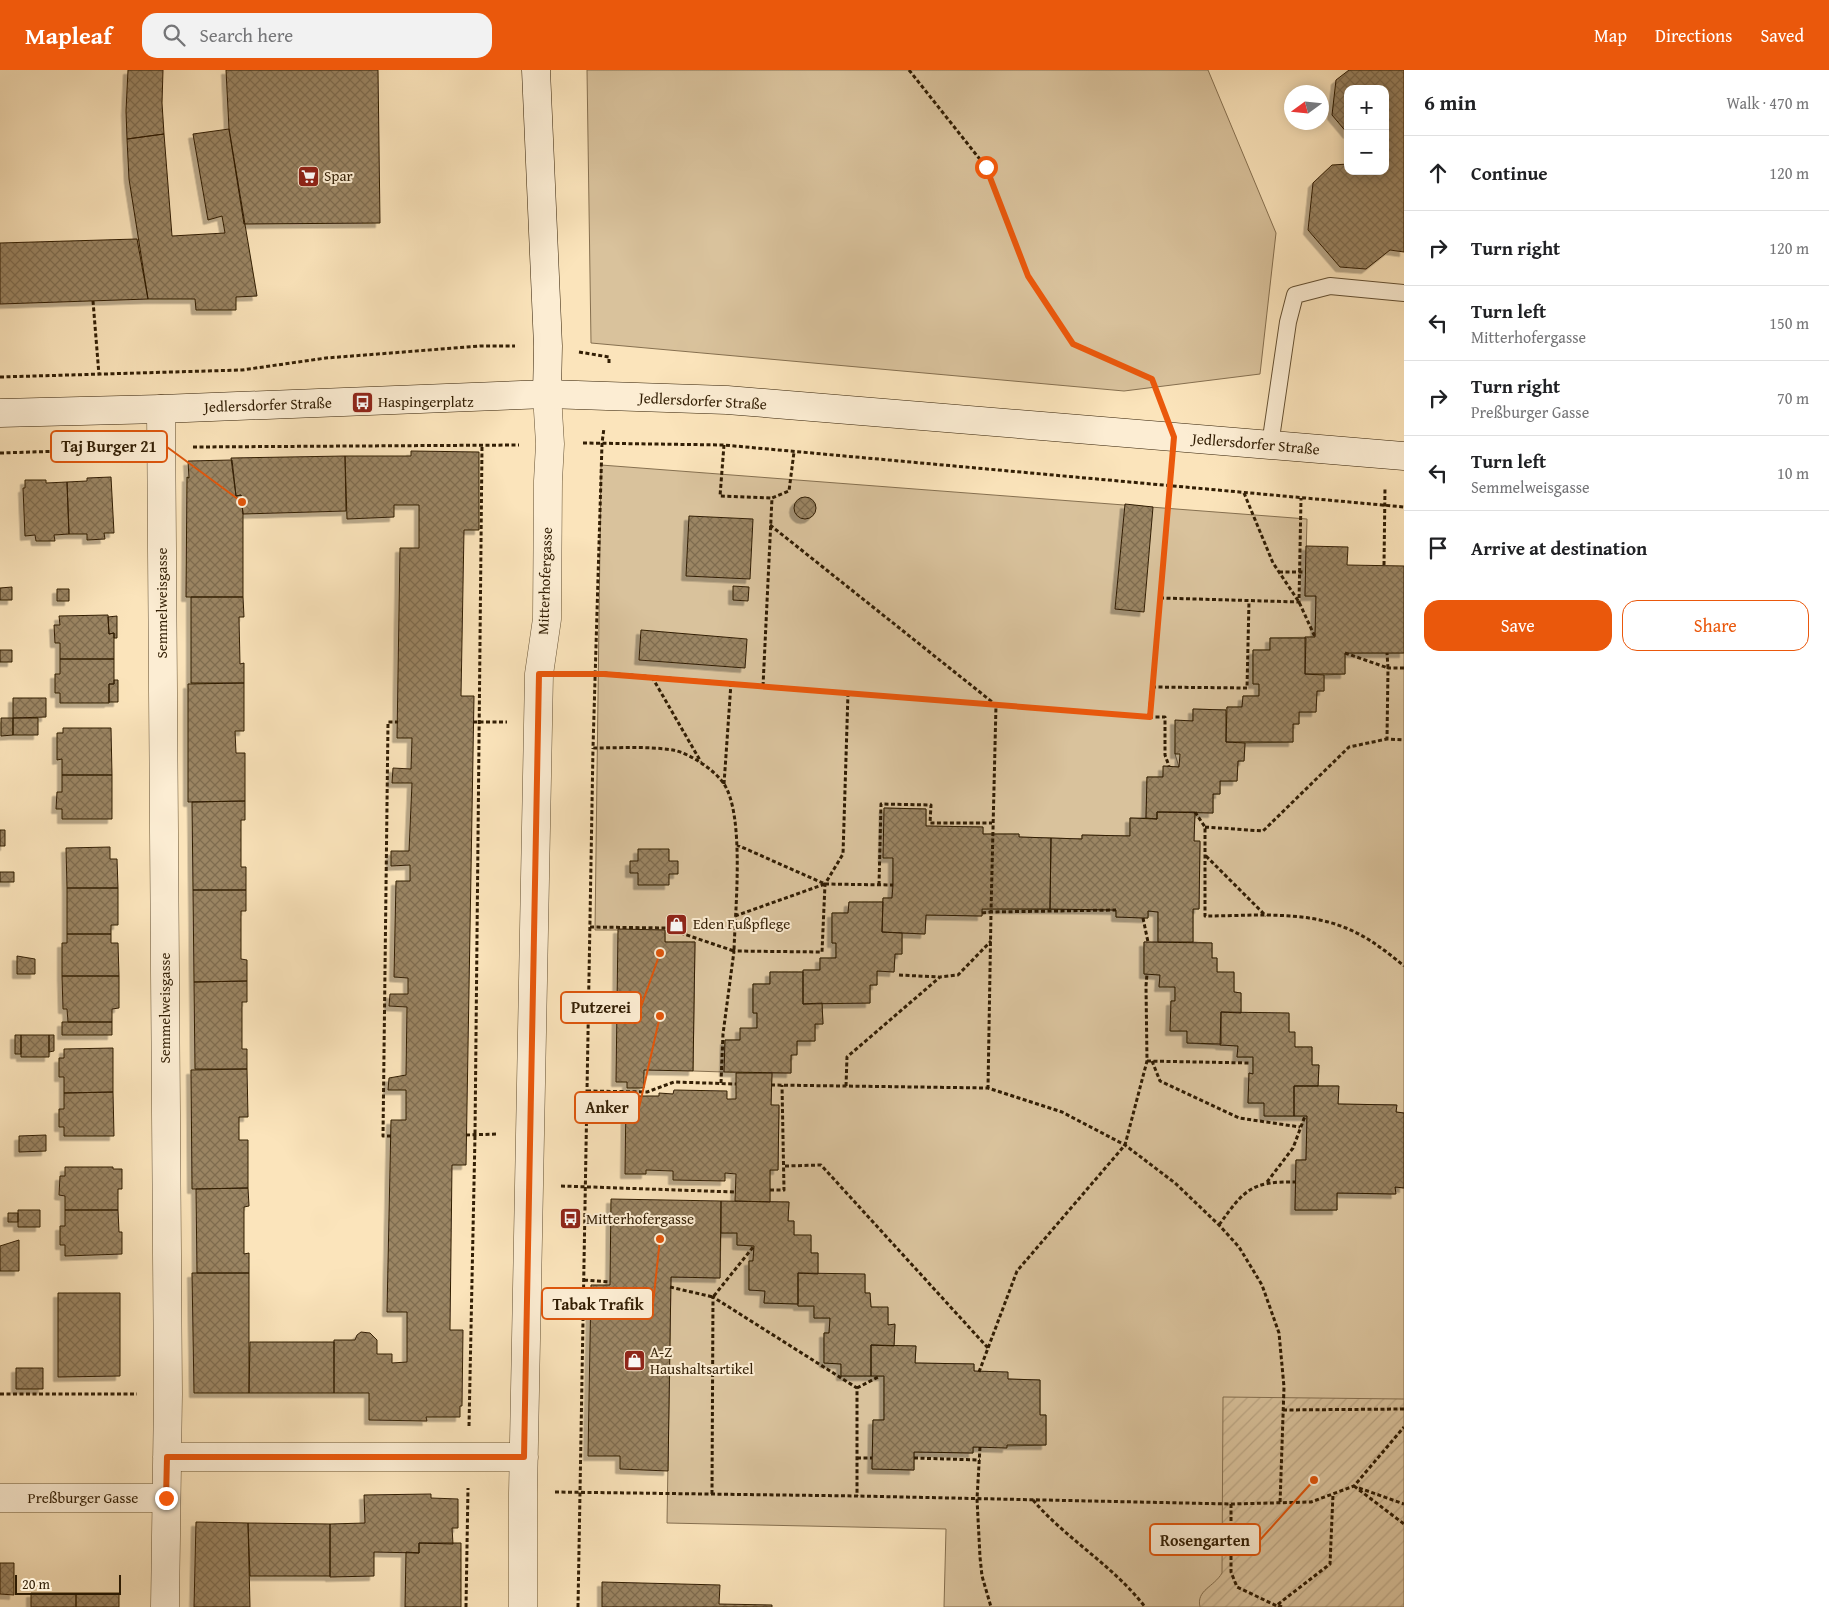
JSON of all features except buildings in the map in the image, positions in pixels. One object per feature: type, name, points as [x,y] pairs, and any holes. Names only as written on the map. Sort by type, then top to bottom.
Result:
[{"type":"street","points":[[536,70],[548,346],[547,394]]},
{"type":"street","name":"Jedlersdorfer Straße","points":[[0,413],[161,409],[547,394],[727,400],[1396,455]]},
{"type":"street","name":"Mitterhofergasse","points":[[523,1607],[523,1492],[539,674],[547,619],[550,444],[547,394]]},
{"type":"street","name":"Semmelweisgasse","points":[[161,409],[168,1394],[165,1607]]},
{"type":"street","points":[[167,1457],[524,1457]]},
{"type":"street","name":"Preßburger Gasse","points":[[0,1498],[166,1498]]},
{"type":"lane","points":[[1270,445],[1288,322],[1295,295],[1330,286],[1404,293]]},
{"type":"path","points":[[909,70],[986,167],[1028,276],[1073,344],[1152,379],[1174,437],[1150,717]]},
{"type":"path","points":[[93,301],[101,411]]},
{"type":"path","points":[[0,377],[242,370],[326,358],[482,346],[548,346],[609,357],[602,442],[593,748],[578,1607]]},
{"type":"path","points":[[602,442],[724,445],[1404,507]]},
{"type":"path","points":[[0,453],[161,448],[550,444]]},
{"type":"path","points":[[466,1607],[475,1134],[482,445]]},
{"type":"path","points":[[724,445],[720,496],[772,498],[789,491],[794,452]]},
{"type":"path","points":[[1384,566],[1383,505],[1396,455]]},
{"type":"path","points":[[1244,493],[1273,563],[1299,602],[1315,637]]},
{"type":"path","points":[[762,686],[772,498]]},
{"type":"path","points":[[1299,602],[1301,498]]},
{"type":"path","points":[[770,524],[996,705]]},
{"type":"path","points":[[1279,572],[1305,572]]},
{"type":"path","points":[[1160,598],[1299,602]]},
{"type":"path","points":[[1152,687],[1247,688],[1249,601]]},
{"type":"path","points":[[1346,653],[1388,668],[1404,668]]},
{"type":"path","points":[[1387,653],[1387,739]]},
{"type":"path","points":[[539,674],[595,673],[1166,717],[1165,755],[1169,766]]},
{"type":"path","points":[[652,677],[702,762],[724,784]]},
{"type":"path","points":[[722,1083],[723,1034],[734,951],[737,845],[737,834],[731,804],[724,784],[731,683]]},
{"type":"path","points":[[590,927],[666,928],[734,951],[822,952],[825,884],[843,854],[848,693]]},
{"type":"path","points":[[988,1088],[992,823],[996,705]]},
{"type":"path","points":[[391,1136],[383,1136],[388,722],[398,722]]},
{"type":"path","points":[[1205,827],[1263,831],[1349,747],[1387,739],[1404,740]]},
{"type":"path","points":[[593,748],[675,750],[702,762]]},
{"type":"path","points":[[879,885],[881,804],[931,805],[930,824],[992,823]]},
{"type":"path","points":[[1195,812],[1205,827],[1205,916],[1266,916],[1312,919],[1345,928],[1379,946],[1404,966]]},
{"type":"path","points":[[737,845],[825,884]]},
{"type":"path","points":[[1206,856],[1266,916]]},
{"type":"path","points":[[735,916],[825,884],[893,885]]},
{"type":"path","points":[[982,913],[1116,910]]},
{"type":"path","points":[[1143,918],[1148,942]]},
{"type":"path","points":[[899,974],[940,977],[958,976],[990,942]]},
{"type":"path","points":[[979,1372],[1017,1271],[1125,1145],[1147,1060],[1147,974]]},
{"type":"path","points":[[846,1086],[847,1057],[940,977]]},
{"type":"path","points":[[1147,1060],[1250,1063]]},
{"type":"path","points":[[1152,1061],[1160,1081],[1239,1118],[1300,1128]]},
{"type":"path","points":[[587,1091],[647,1092],[674,1082],[736,1084]]},
{"type":"path","points":[[772,1085],[988,1088],[1062,1112],[1125,1145],[1175,1183],[1219,1225],[1238,1247],[1262,1285],[1279,1333],[1284,1386],[1280,1504]]},
{"type":"path","points":[[770,1190],[784,1190],[782,1085]]},
{"type":"path","points":[[1266,1183],[1293,1148],[1305,1116]]},
{"type":"path","points":[[785,1166],[821,1165],[988,1348]]},
{"type":"path","points":[[1219,1225],[1239,1197],[1254,1187],[1266,1183],[1296,1182]]},
{"type":"path","points":[[529,1185],[735,1192]]},
{"type":"path","points":[[712,1494],[712,1297],[754,1246]]},
{"type":"path","points":[[584,1280],[610,1282]]},
{"type":"path","points":[[670,1286],[712,1297],[857,1388]]},
{"type":"path","points":[[857,1388],[880,1376]]},
{"type":"path","points":[[857,1388],[857,1496]]},
{"type":"path","points":[[0,1394],[168,1394]]},
{"type":"path","points":[[1283,1410],[1404,1409]]},
{"type":"path","points":[[523,1492],[857,1496],[1231,1504],[1311,1502],[1354,1486],[1404,1427]]},
{"type":"path","points":[[980,1447],[977,1499],[982,1576],[991,1607]]},
{"type":"path","points":[[857,1458],[872,1458]]},
{"type":"path","points":[[914,1458],[980,1460]]},
{"type":"path","points":[[1354,1486],[1404,1504]]},
{"type":"path","points":[[1354,1486],[1404,1524]]},
{"type":"path","points":[[1277,1606],[1330,1564],[1333,1494]]},
{"type":"path","points":[[1032,1499],[1047,1517],[1133,1590],[1145,1607]]},
{"type":"path","points":[[1231,1504],[1231,1572],[1237,1587],[1282,1607]]},
{"type":"shaded area","points":[[587,70],[1208,70],[1276,233],[1260,374],[1124,391],[591,343]]},
{"type":"shaded area","points":[[601,465],[1307,519],[1305,596],[1316,596],[1315,637],[1270,638],[1270,650],[1253,650],[1253,684],[1259,684],[1259,696],[1243,696],[1242,707],[1227,707],[1226,710],[1193,709],[1193,721],[1176,721],[1175,754],[1179,767],[1164,766],[1163,777],[1147,777],[1146,818],[1130,818],[1130,836],[1082,835],[1082,839],[1019,837],[1019,834],[983,834],[983,827],[926,826],[926,809],[884,808],[893,858],[892,898],[883,898],[883,902],[849,902],[848,913],[832,913],[832,943],[836,943],[836,958],[820,958],[820,970],[770,972],[770,984],[753,984],[753,1013],[757,1013],[757,1028],[740,1040],[725,1040],[724,1072],[693,1071],[695,942],[665,942],[665,930],[595,930]]},
{"type":"shaded area","points":[[1345,653],[1404,653],[1404,1113],[1396,1112],[1396,1105],[1338,1104],[1338,1086],[1318,1086],[1319,1065],[1312,1065],[1312,1047],[1295,1047],[1289,1032],[1289,1014],[1241,1013],[1241,993],[1234,992],[1234,973],[1217,972],[1217,958],[1212,958],[1212,943],[1193,942],[1193,909],[1199,909],[1200,842],[1194,841],[1195,812],[1213,813],[1213,794],[1220,794],[1220,781],[1237,781],[1238,761],[1244,761],[1245,743],[1293,742],[1293,724],[1299,724],[1299,712],[1316,712],[1317,691],[1324,691],[1324,675],[1345,674]]},
{"type":"shaded area","points":[[982,909],[1116,910],[1116,917],[1148,918],[1148,911],[1158,912],[1158,942],[1144,942],[1144,974],[1160,975],[1159,986],[1175,987],[1175,1001],[1171,1001],[1171,1031],[1187,1031],[1187,1043],[1238,1046],[1237,1057],[1253,1057],[1253,1074],[1249,1073],[1248,1103],[1264,1103],[1265,1116],[1307,1116],[1306,1160],[1296,1160],[1295,1210],[1337,1210],[1337,1193],[1395,1194],[1395,1187],[1404,1188],[1404,1607],[944,1607],[946,1529],[667,1523],[671,1277],[720,1278],[721,1233],[737,1233],[737,1245],[754,1246],[753,1261],[749,1261],[749,1290],[765,1291],[764,1303],[814,1306],[814,1318],[830,1318],[829,1333],[824,1333],[824,1363],[841,1364],[841,1376],[884,1376],[884,1420],[873,1420],[872,1469],[914,1470],[914,1452],[973,1453],[973,1447],[1046,1445],[1046,1415],[1040,1415],[1040,1380],[1008,1379],[974,1371],[974,1364],[915,1363],[916,1346],[894,1346],[895,1325],[888,1325],[888,1308],[871,1307],[870,1293],[865,1293],[865,1275],[818,1274],[818,1253],[811,1253],[811,1236],[794,1235],[794,1221],[788,1221],[789,1202],[770,1202],[770,1170],[778,1170],[779,1106],[771,1105],[772,1073],[791,1073],[791,1055],[797,1054],[797,1041],[815,1041],[815,1024],[823,1024],[822,1003],[870,1003],[870,985],[877,985],[877,971],[894,972],[895,954],[902,954],[902,933],[925,934],[926,915],[982,916]]},
{"type":"shaded area","points":[[1223,1397],[1404,1399],[1404,1607],[1200,1607],[1199,1601],[1203,1592],[1222,1573]]},
{"type":"place","name":"Spar","points":[[308,176]]},
{"type":"place","name":"Haspingerplatz","points":[[362,402]]},
{"type":"place","name":"Taj Burger 21","points":[[242,502]]},
{"type":"place","name":"Eden Fußpflege","points":[[677,924]]},
{"type":"place","name":"Putzerei","points":[[660,953]]},
{"type":"place","name":"Anker","points":[[660,1016]]},
{"type":"place","name":"Mitterhofergasse","points":[[570,1219]]},
{"type":"place","name":"Tabak Trafik","points":[[660,1239]]},
{"type":"place","name":"A-Z Haushaltsartikel","points":[[634,1361]]},
{"type":"place","name":"Rosengarten","points":[[1314,1480]]},
{"type":"route","points":[[166,1498],[167,1457],[524,1457],[539,674],[595,673],[1150,717],[1174,437],[1152,379],[1073,344],[1028,276],[986,167]]}]
